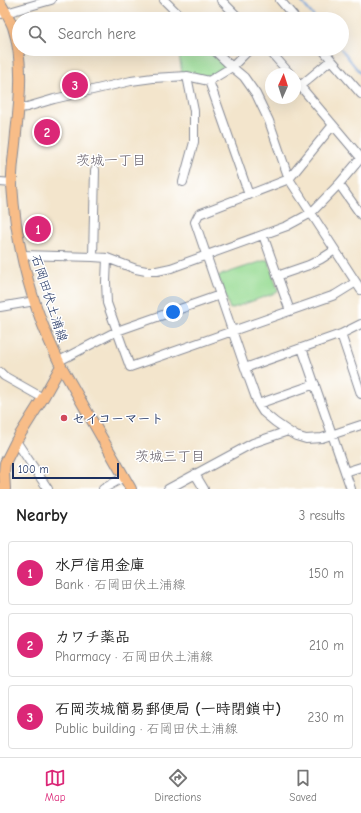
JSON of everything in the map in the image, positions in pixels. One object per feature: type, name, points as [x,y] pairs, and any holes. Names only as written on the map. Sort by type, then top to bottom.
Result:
[{"type":"main road","name":"石岡田伏土浦線","points":[[0,3],[3,13],[12,26]]},
{"type":"main road","name":"石岡田伏土浦線","points":[[18,56],[20,76],[12,183],[17,234],[22,255],[45,331],[60,364],[131,489]]},
{"type":"main road","points":[[5,489],[5,463],[16,441],[43,398],[60,364]]},
{"type":"street","points":[[3,13],[51,0]]},
{"type":"street","points":[[164,0],[176,12]]},
{"type":"street","points":[[280,0],[290,12]]},
{"type":"street","points":[[224,1],[234,12]]},
{"type":"street","points":[[220,56],[244,77],[256,94],[268,121],[288,179],[361,290]]},
{"type":"street","points":[[18,108],[27,107],[54,98],[131,81],[187,76],[209,81],[232,67],[243,56]]},
{"type":"street","points":[[274,56],[285,68]]},
{"type":"street","points":[[328,56],[361,94]]},
{"type":"street","points":[[301,81],[331,60]]},
{"type":"street","points":[[183,182],[194,142],[194,110],[187,76]]},
{"type":"street","points":[[209,81],[248,195]]},
{"type":"street","points":[[22,255],[107,258],[136,269],[157,271],[172,268],[287,226],[311,213],[340,184],[361,158],[301,87]]},
{"type":"street","points":[[333,125],[288,179],[199,214],[195,222],[245,368],[258,404],[263,412],[288,431],[296,436],[306,439],[322,438],[361,425]]},
{"type":"street","points":[[93,257],[94,170]]},
{"type":"street","points":[[0,182],[12,183]]},
{"type":"street","points":[[340,184],[361,215]]},
{"type":"street","points":[[263,235],[290,311]]},
{"type":"street","points":[[277,276],[309,265],[335,250]]},
{"type":"street","points":[[107,258],[107,303],[130,367],[335,295],[356,282]]},
{"type":"street","points":[[60,364],[117,331],[220,295]]},
{"type":"street","points":[[0,307],[35,301]]},
{"type":"street","points":[[245,368],[341,334],[361,324]]},
{"type":"street","points":[[341,334],[361,394]]},
{"type":"street","points":[[302,348],[351,489]]},
{"type":"street","points":[[0,372],[4,376],[43,398]]},
{"type":"street","points":[[258,404],[315,384]]},
{"type":"street","points":[[168,489],[253,443],[288,431]]},
{"type":"street","points":[[16,441],[48,489]]},
{"type":"street","points":[[345,472],[361,467]]},
{"type":"street","points":[[195,474],[204,489]]},
{"type":"street","points":[[103,489],[124,477]]},
{"type":"green space","points":[[179,56],[215,56],[224,65],[224,68],[209,77],[182,73]]},
{"type":"green space","points":[[268,260],[278,292],[230,309],[218,276]]},
{"type":"waterway","points":[[300,0],[310,12]]},
{"type":"waterway","points":[[347,56],[361,74]]},
{"type":"place","name":"石岡茨城簡易郵便局 (一時閉鎖中)","points":[[75,85]]},
{"type":"place","name":"カワチ薬品","points":[[47,132]]},
{"type":"place","name":"水戸信用金庫","points":[[38,229]]},
{"type":"place","name":"セイコーマート","points":[[64,418]]},
{"type":"district","name":"茨城一丁目","points":[[111,160]]},
{"type":"district","name":"茨城三丁目","points":[[170,456]]}]
